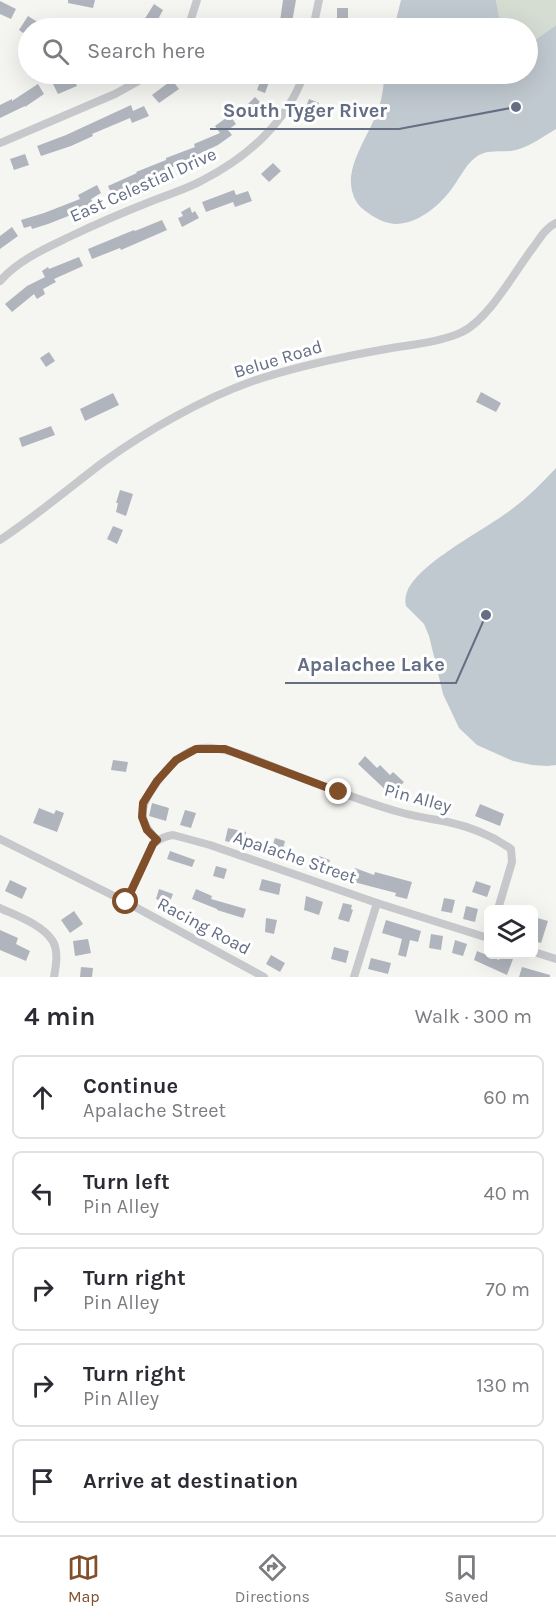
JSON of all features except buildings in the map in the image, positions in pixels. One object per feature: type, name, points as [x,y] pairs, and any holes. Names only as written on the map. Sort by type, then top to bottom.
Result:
[{"type":"street","points":[[191,18],[197,0]]},
{"type":"street","points":[[315,18],[319,0]]},
{"type":"street","points":[[0,143],[115,94],[133,84]]},
{"type":"street","name":"East Celestial Drive","points":[[0,281],[17,265],[42,250],[186,188],[225,168],[246,153],[274,126],[300,84]]},
{"type":"street","name":"Belue Road","points":[[0,540],[136,440],[165,422],[226,392],[300,366],[460,333],[482,316],[545,231],[556,223]]},
{"type":"street","name":"Pin Alley","points":[[157,840],[147,830],[142,817],[143,803],[157,781],[176,760],[196,749],[225,749],[339,792],[404,813],[450,823],[498,840],[511,849],[512,862],[499,905]]},
{"type":"street","name":"Apalache Street","points":[[157,840],[173,836],[210,845],[377,903],[484,936]]},
{"type":"street","name":"Racing Road","points":[[0,839],[126,902],[264,977]]},
{"type":"street","points":[[126,902],[157,840]]},
{"type":"street","points":[[354,977],[377,903]]},
{"type":"street","points":[[0,908],[41,929],[53,940],[56,952],[54,977]]},
{"type":"street","points":[[538,953],[556,960]]},
{"type":"shaded area","points":[[401,0],[496,0],[499,18],[396,18]]},
{"type":"shaded area","points":[[496,0],[556,0],[556,25],[538,38],[538,18],[499,18]]},
{"type":"shaded area","points":[[556,25],[556,129],[523,148],[479,155],[468,165],[442,200],[429,212],[414,220],[406,223],[388,223],[375,218],[361,207],[352,191],[352,170],[379,107],[383,84],[538,84],[538,38]]},
{"type":"shaded area","points":[[556,468],[556,765],[547,766],[513,761],[477,745],[459,728],[443,694],[424,624],[406,606],[405,599],[414,581],[424,570],[512,509]]},
{"type":"place","name":"South Tyger River","points":[[516,107]]},
{"type":"place","name":"Apalachee Lake","points":[[486,615]]},
{"type":"route","points":[[126,902],[157,840],[147,830],[142,817],[143,803],[157,781],[176,760],[196,749],[225,749],[339,792]]}]
